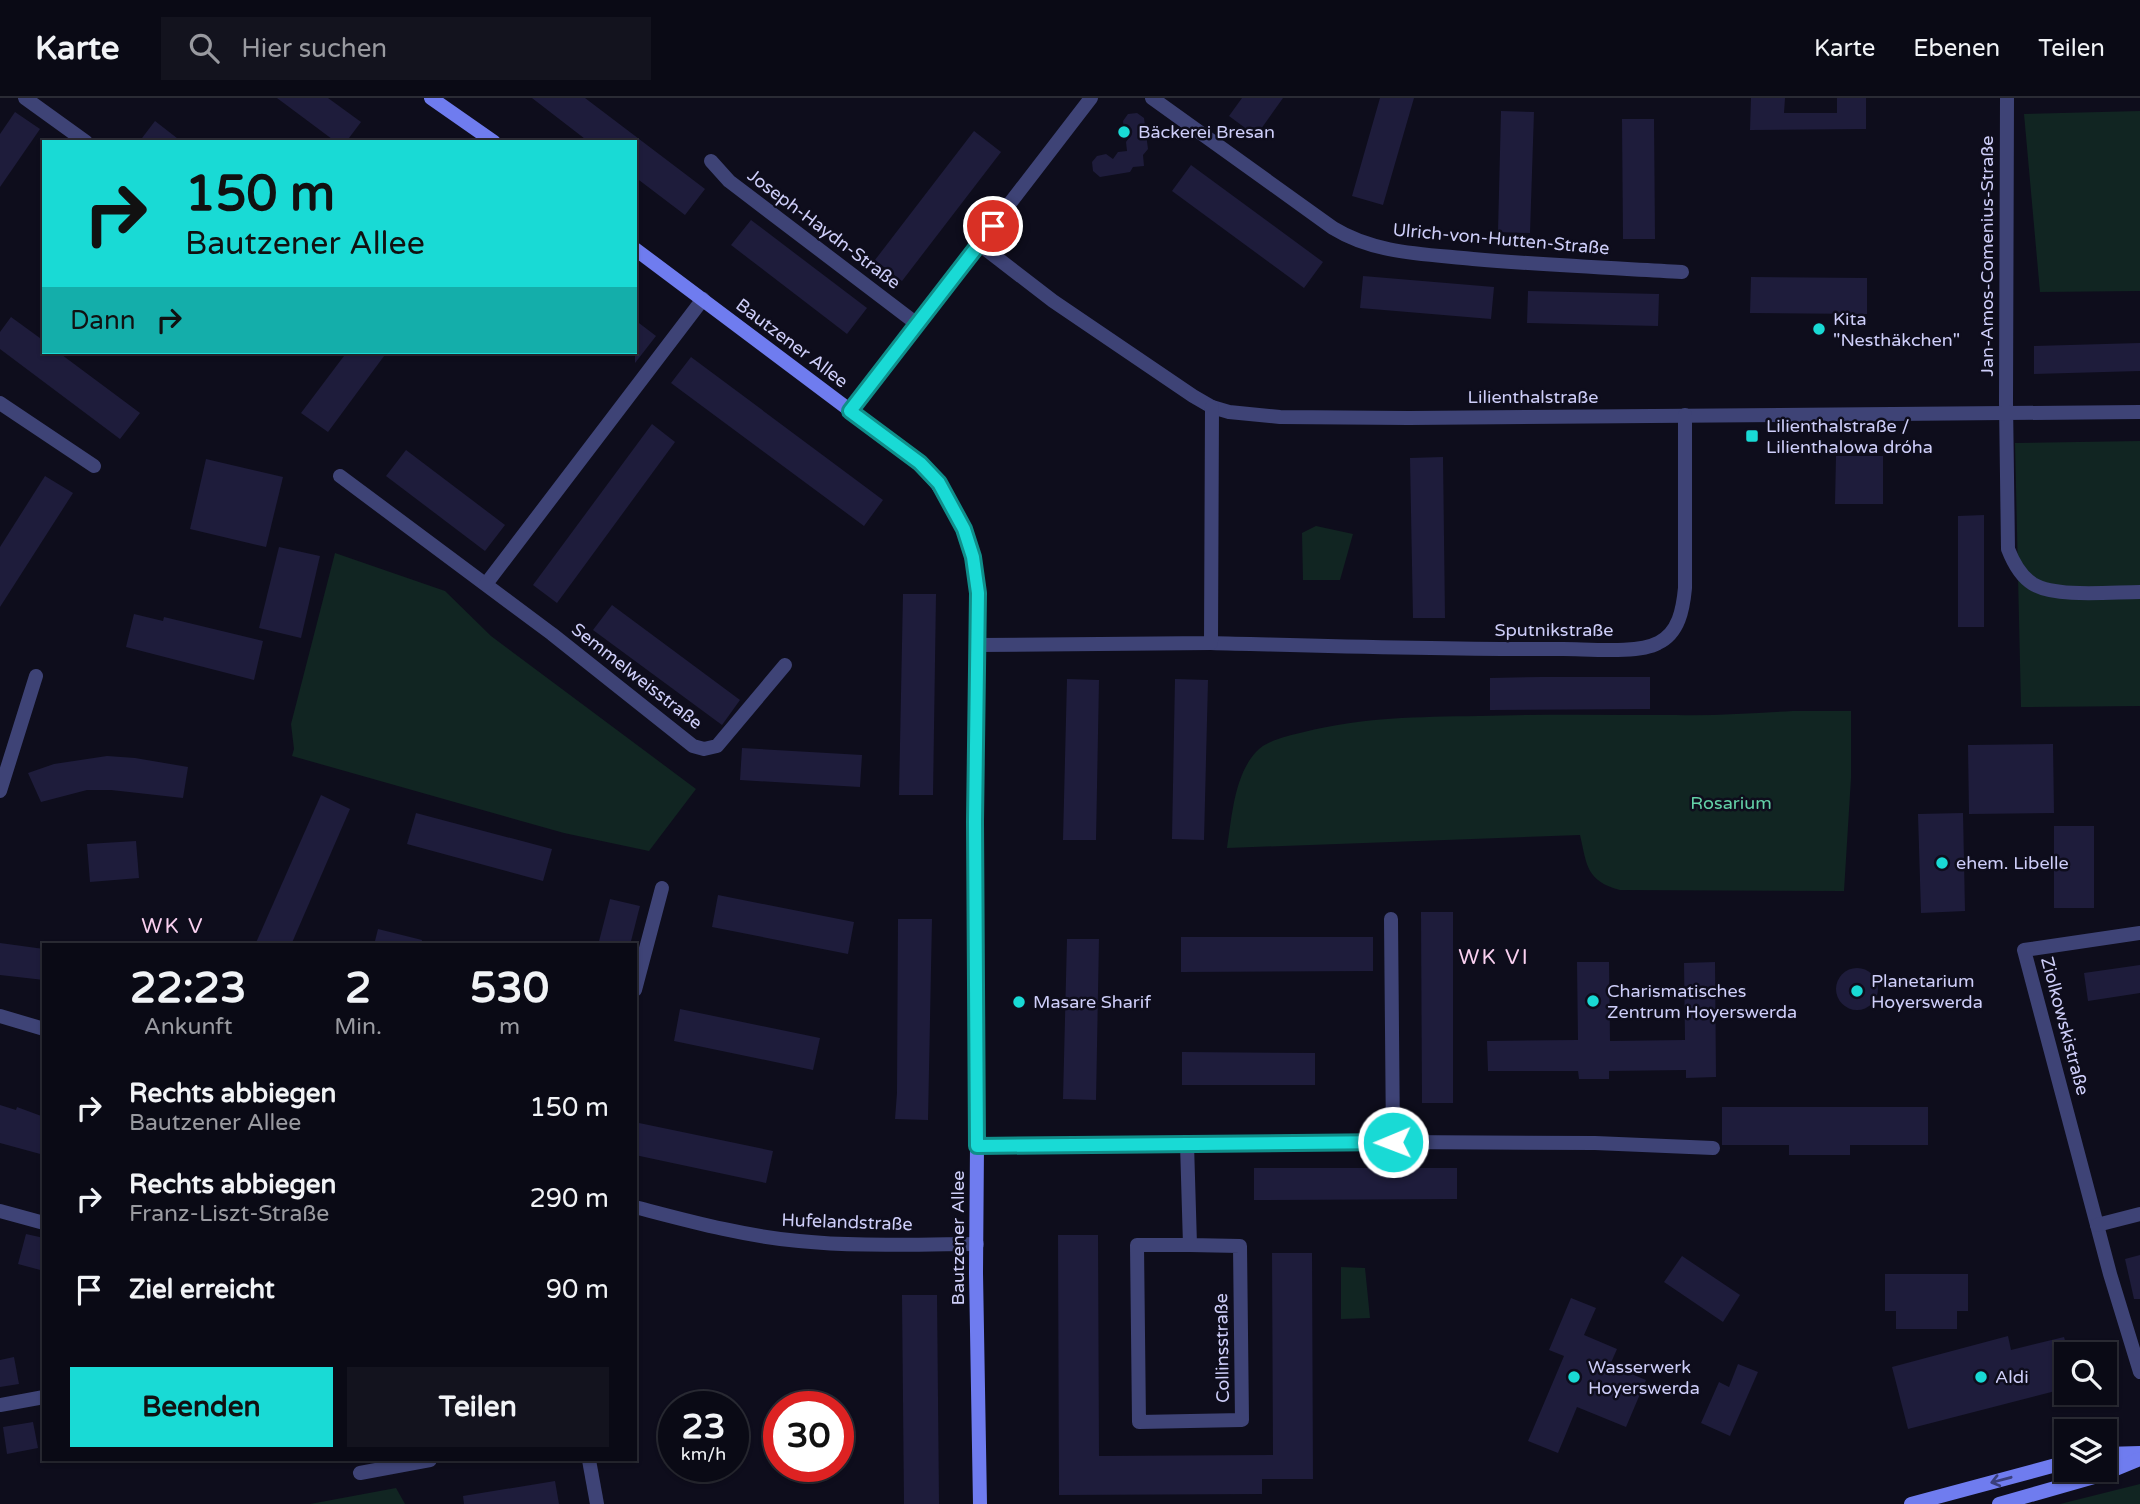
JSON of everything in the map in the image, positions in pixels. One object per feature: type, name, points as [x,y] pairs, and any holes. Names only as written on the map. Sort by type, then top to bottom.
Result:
[{"type":"street","points":[[25,98],[83,140]]},
{"type":"street","points":[[431,98],[491,140]]},
{"type":"street","name":"Ulrich-von-Hutten-Straße","points":[[1152,98],[1333,228],[1368,245],[1409,253],[1484,260],[1682,272]]},
{"type":"street","name":"Jan-Amos-Comenius-Straße","points":[[2007,98],[2008,549],[2017,567],[2031,583],[2043,589],[2060,592],[2140,592]]},
{"type":"street","points":[[850,411],[1089,99]]},
{"type":"street","name":"Joseph-Haydn-Straße","points":[[711,161],[729,181],[917,324]]},
{"type":"street","name":"Lilienthalstraße","points":[[979,244],[1053,301],[1193,396],[1212,407],[1229,412],[1280,417],[2140,412]]},
{"type":"street","name":"Bautzener Allee","points":[[637,250],[920,463],[939,483],[954,509],[973,557],[978,593],[975,822],[980,1504]]},
{"type":"street","points":[[486,584],[703,299]]},
{"type":"street","points":[[0,403],[94,466]]},
{"type":"street","points":[[1211,643],[1212,407]]},
{"type":"street","name":"Sputnikstraße","points":[[977,645],[1211,643],[1486,650],[1633,649],[1660,643],[1679,622],[1683,608],[1685,415]]},
{"type":"street","name":"Semmelweisstraße","points":[[340,476],[552,634],[693,746],[704,749],[717,746],[785,665]]},
{"type":"street","points":[[0,791],[36,676]]},
{"type":"street","points":[[637,982],[662,888]]},
{"type":"street","points":[[1391,919],[1393,1142]]},
{"type":"street","name":"Ziolkowskistraße","points":[[2140,933],[2024,950],[2097,1225],[2140,1372]]},
{"type":"street","points":[[0,1016],[42,1028]]},
{"type":"street","points":[[977,1146],[1393,1142],[1595,1143],[1713,1148]]},
{"type":"street","points":[[1187,1144],[1189,1245]]},
{"type":"street","name":"Hufelandstraße","points":[[637,1207],[745,1234],[796,1241],[833,1244],[977,1244]]},
{"type":"street","points":[[0,1211],[42,1222]]},
{"type":"street","points":[[2097,1225],[2140,1214]]},
{"type":"street","name":"Collinsstraße","points":[[1137,1245],[1189,1245],[1240,1247],[1242,1420],[1139,1422],[1137,1245]]},
{"type":"street","points":[[0,1405],[42,1397]]},
{"type":"street","points":[[2117,1454],[2140,1453]]},
{"type":"street","points":[[1999,1504],[2101,1475],[2140,1459]]},
{"type":"street","points":[[360,1473],[425,1461]]},
{"type":"street","points":[[590,1461],[597,1504]]},
{"type":"street","points":[[1911,1504],[2054,1466]]},
{"type":"green space","points":[[2140,111],[2140,291],[2040,292],[2024,114]]},
{"type":"green space","points":[[2140,441],[2140,706],[2021,707],[2015,443]]},
{"type":"green space","points":[[1316,526],[1353,534],[1340,580],[1303,580],[1302,533]]},
{"type":"green space","points":[[335,553],[445,591],[491,636],[696,789],[649,851],[564,833],[292,756],[294,749],[291,724]]},
{"type":"green space","name":"Rosarium","points":[[1851,711],[1851,778],[1844,891],[1620,890],[1594,877],[1587,863],[1580,835],[1227,848],[1238,785],[1249,762],[1266,744],[1304,732],[1349,723],[1412,718],[1705,715]]},
{"type":"green space","points":[[1341,1267],[1365,1268],[1370,1318],[1341,1319]]},
{"type":"green space","points":[[2140,1484],[2140,1504],[2060,1504]]},
{"type":"green space","points":[[396,1488],[405,1504],[310,1504]]},
{"type":"building","points":[[277,98],[328,98],[361,122],[348,140],[333,140]]},
{"type":"building","points":[[532,98],[585,98],[705,189],[685,215],[637,179],[637,140],[586,140]]},
{"type":"building","points":[[1242,98],[1283,98],[1256,136],[1229,116]]},
{"type":"building","points":[[1380,98],[1414,98],[1383,205],[1352,196]]},
{"type":"building","points":[[1751,98],[1785,98],[1784,113],[1837,113],[1837,98],[1866,98],[1866,129],[1750,130]]},
{"type":"building","points":[[1501,111],[1534,112],[1530,233],[1498,232]]},
{"type":"building","points":[[15,112],[40,129],[0,187],[0,134]]},
{"type":"building","points":[[1137,113],[1144,118],[1148,149],[1143,155],[1144,166],[1133,167],[1130,172],[1100,177],[1093,171],[1092,162],[1097,156],[1106,154],[1113,159],[1118,152],[1127,151],[1126,142],[1131,135],[1124,129],[1123,121],[1128,114]]},
{"type":"building","points":[[1622,119],[1654,119],[1655,239],[1623,239]]},
{"type":"building","points":[[155,121],[179,140],[141,140]]},
{"type":"building","points":[[974,131],[1001,152],[902,281],[875,260]]},
{"type":"building","points":[[1191,165],[1323,262],[1304,288],[1172,191]]},
{"type":"building","points":[[751,220],[867,308],[847,334],[731,245]]},
{"type":"building","points":[[1363,276],[1494,287],[1491,319],[1360,308]]},
{"type":"building","points":[[1751,277],[1867,278],[1867,314],[1750,313]]},
{"type":"building","points":[[1528,291],[1659,294],[1658,326],[1527,323]]},
{"type":"building","points":[[11,317],[42,340],[42,354],[61,354],[140,413],[120,439],[0,349],[0,332]]},
{"type":"building","points":[[637,322],[656,336],[635,363],[637,354]]},
{"type":"building","points":[[2140,343],[2140,371],[2034,374],[2034,346]]},
{"type":"building","points":[[345,354],[386,354],[328,432],[301,413]]},
{"type":"building","points":[[691,357],[883,500],[864,526],[671,383]]},
{"type":"building","points":[[652,424],[675,442],[557,603],[533,585]]},
{"type":"building","points":[[406,450],[505,525],[485,551],[386,476]]},
{"type":"building","points":[[1836,456],[1883,456],[1883,504],[1835,504]]},
{"type":"building","points":[[1443,457],[1445,618],[1413,618],[1410,458]]},
{"type":"building","points":[[206,459],[283,477],[266,547],[190,529]]},
{"type":"building","points":[[45,476],[73,493],[0,607],[0,547]]},
{"type":"building","points":[[1984,515],[1984,627],[1958,627],[1958,516]]},
{"type":"building","points":[[279,547],[320,556],[301,638],[259,628]]},
{"type":"building","points":[[903,594],[936,594],[933,795],[899,795]]},
{"type":"building","points":[[612,605],[740,700],[722,725],[593,630]]},
{"type":"building","points":[[134,614],[163,621],[164,617],[263,641],[254,680],[126,647]]},
{"type":"building","points":[[1650,677],[1650,709],[1490,710],[1490,678]]},
{"type":"building","points":[[1067,679],[1099,680],[1096,840],[1063,840]]},
{"type":"building","points":[[1175,679],[1208,680],[1204,840],[1172,839]]},
{"type":"building","points":[[2053,744],[2054,813],[1969,814],[1968,745]]},
{"type":"building","points":[[742,748],[862,755],[860,787],[740,780]]},
{"type":"building","points":[[107,756],[188,767],[183,798],[87,790],[41,802],[28,773],[54,764]]},
{"type":"building","points":[[321,795],[350,809],[292,943],[256,943]]},
{"type":"building","points":[[416,813],[552,849],[543,881],[407,844]]},
{"type":"building","name":"ehem. Libelle","points":[[1963,813],[1965,911],[1921,913],[1918,814]]},
{"type":"building","points":[[2054,826],[2094,826],[2094,908],[2054,908]]},
{"type":"building","points":[[136,841],[139,878],[90,882],[87,844]]},
{"type":"building","points":[[718,895],[854,922],[848,954],[712,927]]},
{"type":"building","points":[[610,899],[640,906],[631,943],[599,943]]},
{"type":"building","points":[[1421,912],[1453,912],[1453,1103],[1422,1103]]},
{"type":"building","points":[[898,919],[932,919],[928,1120],[895,1119]]},
{"type":"building","points":[[378,929],[422,940],[421,943],[374,943]]},
{"type":"building","points":[[1181,937],[1373,937],[1373,971],[1181,972]]},
{"type":"building","points":[[1067,939],[1099,939],[1096,1100],[1063,1099]]},
{"type":"building","points":[[0,943],[42,949],[42,980],[0,975]]},
{"type":"building","name":"Charismatisches Zentrum Hoyerswerda","points":[[1577,962],[1609,962],[1610,1041],[1685,1040],[1684,963],[1715,962],[1716,1077],[1686,1078],[1686,1070],[1609,1071],[1609,1079],[1579,1079],[1578,1071],[1488,1071],[1487,1041],[1578,1040]]},
{"type":"building","points":[[2140,965],[2140,993],[2088,1001],[2084,973]]},
{"type":"building","name":"Planetarium Hoyerswerda","points":[[1857,968],[1872,974],[1878,989],[1872,1004],[1857,1010],[1842,1004],[1836,989],[1842,974]]},
{"type":"building","points":[[680,1009],[820,1038],[813,1070],[674,1041]]},
{"type":"building","points":[[1182,1052],[1315,1053],[1315,1085],[1182,1085]]},
{"type":"building","points":[[0,1105],[16,1110],[17,1107],[42,1116],[42,1154],[0,1143]]},
{"type":"building","points":[[1722,1107],[1928,1107],[1928,1145],[1850,1145],[1850,1155],[1789,1155],[1789,1145],[1722,1145]]},
{"type":"building","points":[[639,1123],[773,1151],[766,1183],[637,1155]]},
{"type":"building","points":[[1254,1168],[1457,1168],[1457,1199],[1254,1200]]},
{"type":"building","points":[[26,1234],[42,1238],[42,1270],[18,1264]]},
{"type":"building","points":[[1058,1235],[1098,1235],[1099,1456],[1273,1455],[1272,1253],[1312,1253],[1313,1479],[1262,1479],[1262,1494],[1059,1495]]},
{"type":"building","points":[[2140,1255],[2140,1299],[2134,1299],[2125,1259]]},
{"type":"building","points":[[1682,1256],[1740,1295],[1723,1322],[1664,1282]]},
{"type":"building","points":[[1885,1274],[1968,1274],[1968,1311],[1957,1311],[1957,1329],[1896,1329],[1896,1311],[1885,1311]]},
{"type":"building","points":[[902,1295],[937,1295],[939,1504],[904,1504]]},
{"type":"building","name":"Wasserwerk Hoyerswerda","points":[[1571,1298],[1596,1308],[1584,1335],[1617,1349],[1610,1365],[1646,1380],[1626,1427],[1577,1407],[1558,1453],[1528,1441],[1564,1356],[1549,1350]]},
{"type":"building","name":"Aldi","points":[[2008,1336],[2011,1350],[2064,1337],[2065,1342],[2054,1342],[2054,1391],[1908,1429],[1892,1367]]},
{"type":"building","points":[[14,1357],[19,1384],[0,1387],[0,1360]]},
{"type":"building","points":[[1738,1364],[1758,1372],[1730,1436],[1701,1423],[1719,1382],[1729,1387]]},
{"type":"building","points":[[33,1422],[38,1448],[7,1454],[3,1427]]},
{"type":"building","points":[[555,1481],[559,1504],[464,1504],[463,1496]]},
{"type":"place","name":"Bäckerei Bresan","points":[[1124,132]]},
{"type":"place","name":"Kita \"Nesthäkchen\"","points":[[1819,329]]},
{"type":"place","name":"Lilienthalstraße / Lilienthalowa dróha","points":[[1752,436]]},
{"type":"place","name":"ehem. Libelle","points":[[1942,863]]},
{"type":"place","name":"Planetarium Hoyerswerda","points":[[1857,991]]},
{"type":"place","name":"Charismatisches Zentrum Hoyerswerda","points":[[1593,1001]]},
{"type":"place","name":"Masare Sharif","points":[[1019,1002]]},
{"type":"place","name":"Wasserwerk Hoyerswerda","points":[[1574,1377]]},
{"type":"place","name":"Aldi","points":[[1981,1377]]},
{"type":"district","name":"WK V","points":[[173,926]]},
{"type":"district","name":"WK VI","points":[[1494,957]]},
{"type":"route","points":[[993,226],[850,411],[920,463],[939,483],[964,529],[973,557],[978,593],[975,822],[977,1146],[1393,1142]]}]
